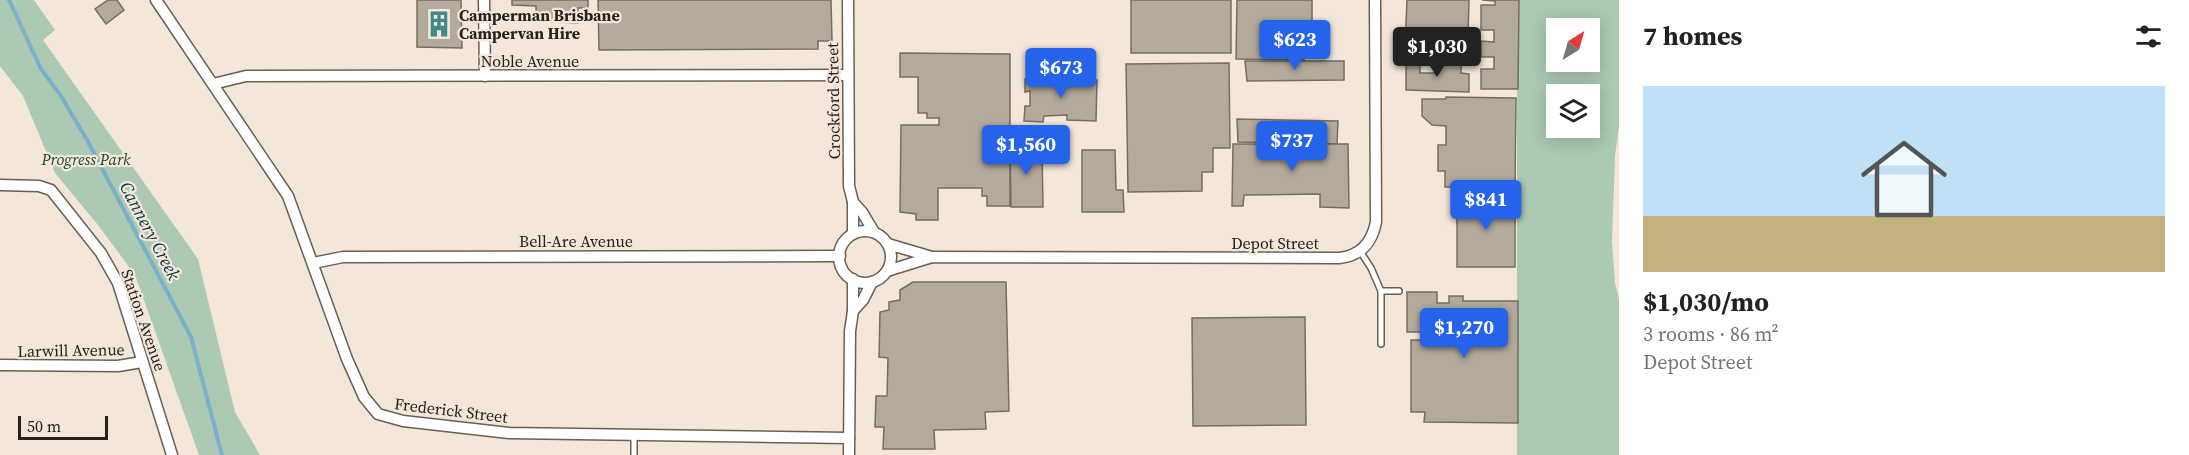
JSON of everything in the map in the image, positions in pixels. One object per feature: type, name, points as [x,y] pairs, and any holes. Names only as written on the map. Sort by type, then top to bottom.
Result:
[{"type":"street","name":"Frederick Street","points":[[156,0],[282,186],[292,206],[360,388],[368,404],[378,414],[403,421],[509,433],[849,438]]},
{"type":"street","points":[[484,0],[485,76]]},
{"type":"street","name":"Crockford Street","points":[[848,0],[849,186],[853,202],[853,234]]},
{"type":"street","points":[[1360,251],[1370,240],[1376,222],[1376,0]]},
{"type":"street","name":"Noble Avenue","points":[[213,84],[246,76],[848,75]]},
{"type":"street","name":"Station Avenue","points":[[0,185],[39,186],[55,194],[110,266],[118,283],[172,455]]},
{"type":"street","name":"Crockford Street","points":[[853,202],[874,232]]},
{"type":"street","points":[[874,232],[885,239],[888,244],[891,258],[887,271],[872,282],[859,282],[843,270],[840,256],[843,243],[853,234],[874,232]]},
{"type":"street","name":"Depot Street","points":[[888,244],[932,257]]},
{"type":"street","name":"Depot Street","points":[[887,271],[932,257],[1340,258],[1360,251]]},
{"type":"street","name":"Bell-Are Avenue","points":[[313,263],[343,256],[840,256]]},
{"type":"street","points":[[849,455],[850,331],[853,311],[853,279]]},
{"type":"street","points":[[853,311],[863,300],[872,282]]},
{"type":"street","name":"Larwill Avenue","points":[[0,365],[118,366],[142,362]]},
{"type":"lane","points":[[1360,251],[1371,268],[1381,291],[1381,344]]},
{"type":"lane","points":[[1381,291],[1399,291]]},
{"type":"lane","points":[[634,435],[634,455]]},
{"type":"green space","name":"Progress Park","points":[[0,0],[34,0],[55,30],[43,40],[198,259],[235,412],[260,455],[199,455],[135,275],[55,173],[23,96],[0,66]]},
{"type":"green space","points":[[1517,0],[1619,0],[1619,126],[1615,156],[1612,241],[1615,283],[1619,299],[1619,455],[1517,455]]},
{"type":"building","points":[[108,0],[117,0],[124,10],[106,24],[95,9]]},
{"type":"building","name":"Camperman Brisbane Campervan Hire","points":[[417,0],[461,0],[462,48],[417,47]]},
{"type":"building","points":[[512,0],[588,0],[588,8],[578,8],[578,23],[536,21],[536,6],[512,5]]},
{"type":"building","points":[[598,0],[831,0],[832,41],[818,41],[818,49],[599,50]]},
{"type":"building","points":[[1131,0],[1231,0],[1231,53],[1131,53]]},
{"type":"building","points":[[1237,0],[1312,0],[1312,27],[1302,27],[1302,31],[1322,31],[1322,55],[1304,54],[1304,60],[1236,59]]},
{"type":"building","points":[[1407,0],[1469,0],[1468,37],[1462,37],[1461,49],[1437,49],[1437,37],[1421,37],[1421,47],[1405,46]]},
{"type":"building","points":[[1482,0],[1519,0],[1518,89],[1481,89],[1481,69],[1494,69],[1494,57],[1481,57],[1481,41],[1494,42],[1494,30],[1481,30],[1481,5],[1495,5],[1495,1]]},
{"type":"building","points":[[900,53],[1010,54],[1010,206],[987,206],[987,196],[982,196],[982,188],[938,188],[938,220],[916,220],[916,214],[900,212],[901,125],[939,125],[939,118],[927,118],[927,113],[918,113],[918,77],[900,77]]},
{"type":"building","points":[[1245,61],[1344,61],[1344,80],[1247,81]]},
{"type":"building","points":[[1438,61],[1461,62],[1461,73],[1469,74],[1469,92],[1406,90],[1406,62],[1420,62],[1420,73],[1437,73]]},
{"type":"building","points":[[1229,63],[1230,148],[1213,148],[1213,172],[1202,172],[1202,191],[1128,192],[1126,64]]},
{"type":"building","points":[[1025,79],[1097,80],[1096,121],[1067,120],[1067,115],[1044,116],[1043,122],[1024,121],[1025,106],[1030,106],[1030,91],[1025,92]]},
{"type":"building","points":[[1446,97],[1516,98],[1515,187],[1445,187],[1445,171],[1438,171],[1438,145],[1446,145],[1446,126],[1432,125],[1422,116],[1422,99],[1446,99]]},
{"type":"building","points":[[1237,119],[1338,121],[1337,144],[1238,142]]},
{"type":"building","points":[[1010,143],[1042,146],[1043,207],[1011,207]]},
{"type":"building","points":[[1233,144],[1348,144],[1349,208],[1320,207],[1320,194],[1244,195],[1243,206],[1232,206]]},
{"type":"building","points":[[1082,150],[1115,150],[1116,190],[1123,190],[1124,212],[1082,212]]},
{"type":"building","points":[[1457,194],[1515,194],[1515,267],[1457,267]]},
{"type":"building","points":[[913,282],[1006,282],[1009,411],[985,412],[986,429],[934,430],[935,449],[883,449],[884,427],[875,427],[876,396],[887,396],[888,358],[879,357],[880,312],[889,310],[889,302],[900,300],[900,290]]},
{"type":"building","points":[[1407,292],[1437,292],[1437,303],[1449,303],[1449,296],[1463,296],[1463,301],[1518,301],[1518,423],[1424,422],[1425,412],[1411,412],[1411,340],[1425,340],[1425,332],[1407,332]]},
{"type":"building","points":[[1305,317],[1306,425],[1193,426],[1192,318]]},
{"type":"waterway","name":"Cannery Creek","points":[[9,0],[41,69],[61,96],[87,140],[191,337],[222,455]]},
{"type":"place","name":"Camperman Brisbane Campervan Hire","points":[[439,24]]}]
